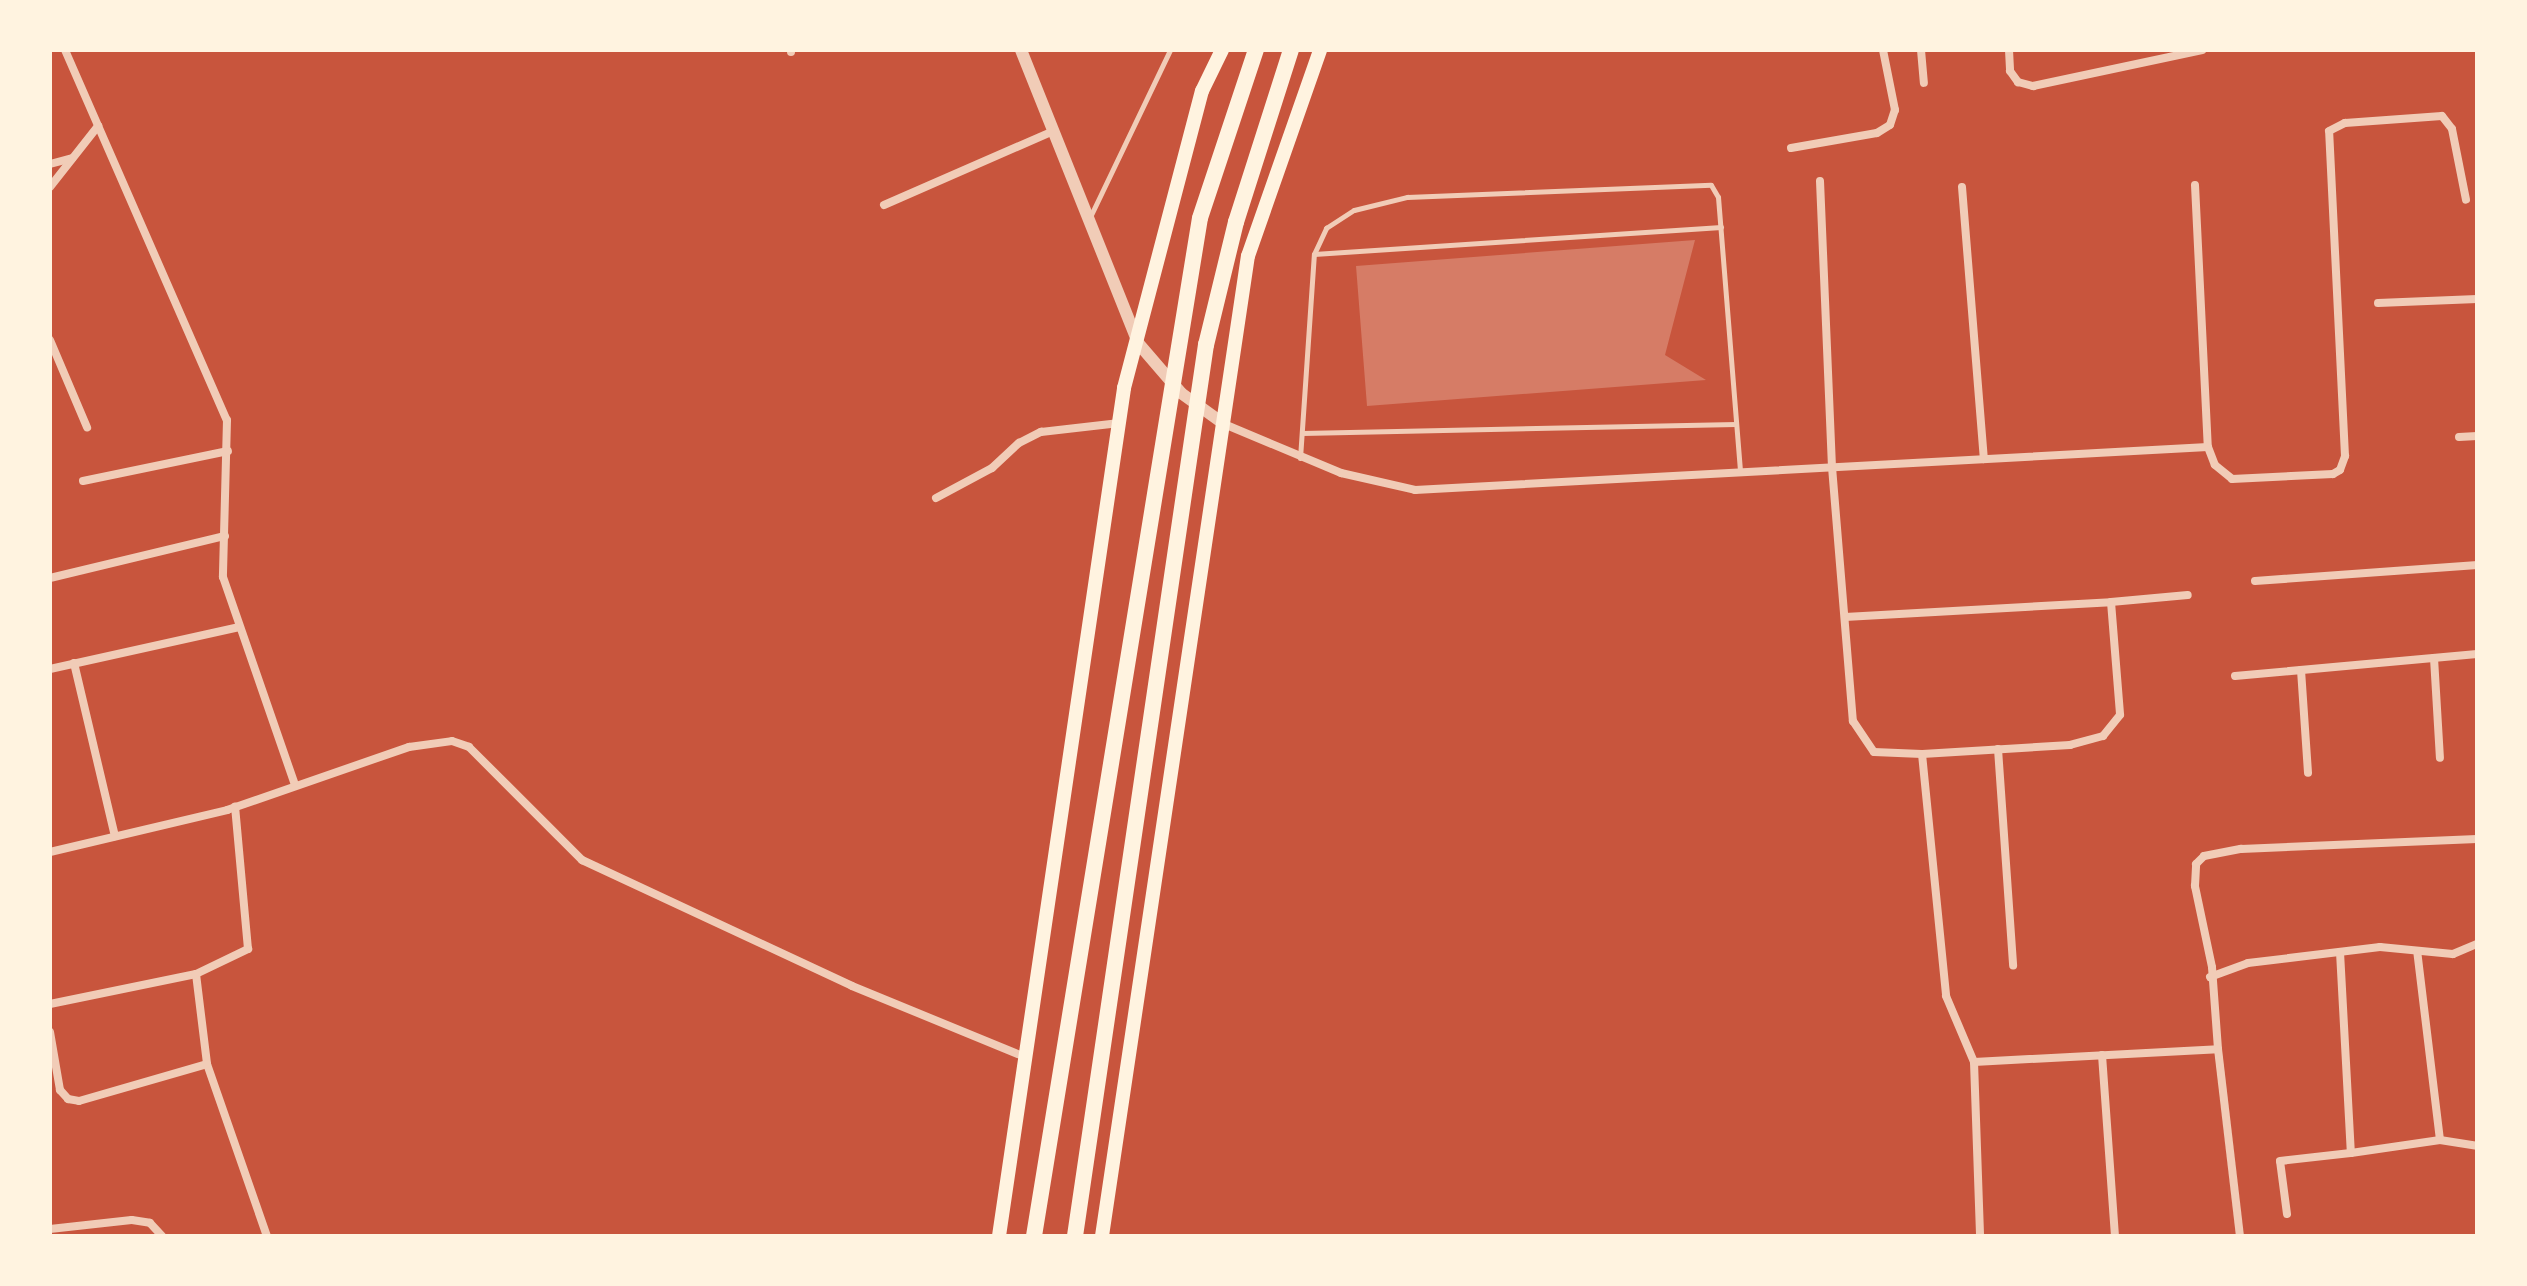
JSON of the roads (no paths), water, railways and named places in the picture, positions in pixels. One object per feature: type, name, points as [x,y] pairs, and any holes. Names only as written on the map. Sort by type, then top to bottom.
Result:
[{"type":"highway","points":[[1034,1236],[1200,218],[1256,50]]},
{"type":"highway","points":[[1075,1236],[1206,345],[1236,222],[1291,50]]},
{"type":"main road","points":[[999,1236],[1119,423],[1202,91],[1222,50]]},
{"type":"main road","points":[[1102,1236],[1248,256],[1320,50]]},
{"type":"street","points":[[65,50],[227,420],[223,577],[295,785]]},
{"type":"street","points":[[1021,50],[1138,343],[1181,393],[1224,424],[1300,459],[1415,490],[2208,447]]},
{"type":"street","points":[[1791,148],[1877,133],[1890,125],[1895,110],[1883,50]]},
{"type":"street","points":[[1921,50],[1924,83]]},
{"type":"street","points":[[2009,50],[2010,71],[2018,82],[2033,86],[2202,50]]},
{"type":"street","points":[[2195,185],[2208,447],[2215,465],[2232,479],[2327,475],[2343,466],[2326,141],[2332,127],[2442,116],[2452,129],[2466,200]]},
{"type":"street","points":[[50,187],[98,126]]},
{"type":"street","points":[[884,205],[1053,131]]},
{"type":"street","points":[[50,164],[73,158]]},
{"type":"street","points":[[1820,181],[1832,467],[1853,721],[1860,738],[1874,752],[1922,754],[2095,739],[2120,715],[2111,602]]},
{"type":"street","points":[[1962,187],[1984,459]]},
{"type":"street","points":[[2378,303],[2477,299]]},
{"type":"street","points":[[50,340],[87,427]]},
{"type":"street","points":[[936,498],[992,468],[1019,443],[1041,432],[1119,423]]},
{"type":"street","points":[[2459,437],[2477,436]]},
{"type":"street","points":[[83,481],[228,451]]},
{"type":"street","points":[[50,578],[225,536]]},
{"type":"street","points":[[2255,581],[2477,565]]},
{"type":"street","points":[[1845,617],[2188,595]]},
{"type":"street","points":[[50,669],[239,627]]},
{"type":"street","points":[[2235,676],[2477,654]]},
{"type":"street","points":[[2434,658],[2440,758]]},
{"type":"street","points":[[74,663],[115,836]]},
{"type":"street","points":[[2301,670],[2308,773]]},
{"type":"street","points":[[50,852],[235,807],[436,740],[469,747],[582,860],[852,986],[1025,1057]]},
{"type":"street","points":[[1998,749],[2013,965]]},
{"type":"street","points":[[1922,754],[1946,996],[1974,1062],[1980,1236]]},
{"type":"street","points":[[50,1004],[196,974],[248,949],[235,807]]},
{"type":"street","points":[[2240,1236],[2210,977],[2195,886],[2196,864],[2204,856],[2241,849],[2477,839]]},
{"type":"street","points":[[2210,977],[2248,963],[2380,947],[2453,954],[2477,944]]},
{"type":"street","points":[[2417,951],[2440,1140]]},
{"type":"street","points":[[2340,952],[2351,1153]]},
{"type":"street","points":[[196,974],[207,1064],[267,1236]]},
{"type":"street","points":[[50,1032],[60,1090],[68,1099],[79,1101],[207,1064]]},
{"type":"street","points":[[1974,1062],[2218,1049]]},
{"type":"street","points":[[2102,1055],[2115,1236]]},
{"type":"street","points":[[2287,1214],[2280,1161],[2440,1140],[2477,1146]]},
{"type":"street","points":[[50,1229],[132,1220],[150,1223],[162,1236]]},
{"type":"lane","points":[[1088,222],[1170,50]]},
{"type":"lane","points":[[1300,459],[1314,254],[1326,228],[1354,210],[1407,197],[1711,185],[1718,197],[1740,471]]},
{"type":"lane","points":[[1314,254],[1721,227]]},
{"type":"lane","points":[[1302,433],[1736,424]]}]
